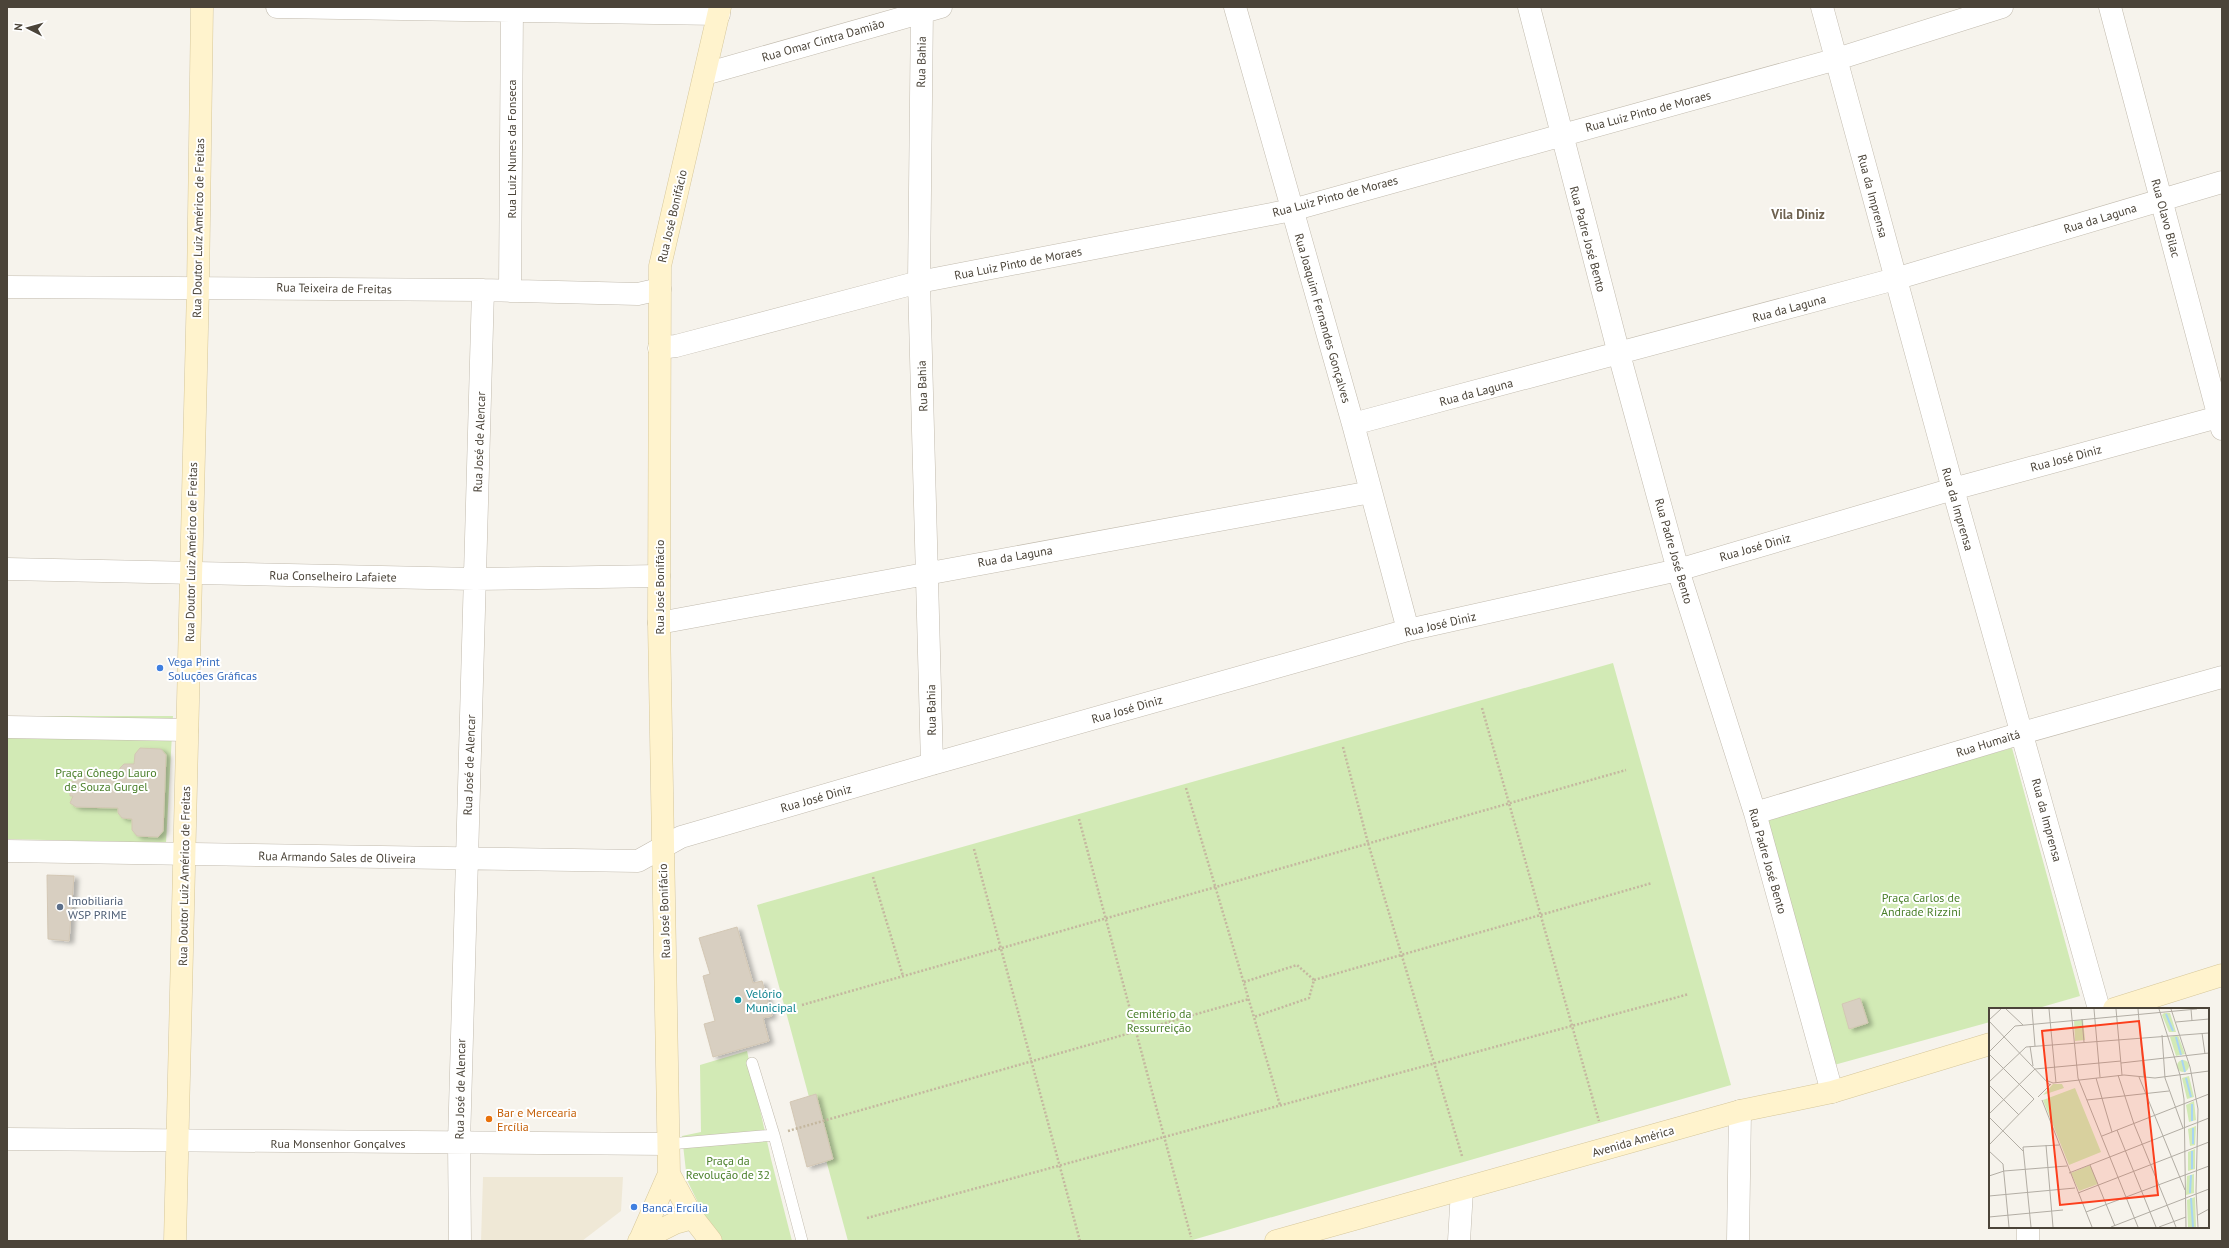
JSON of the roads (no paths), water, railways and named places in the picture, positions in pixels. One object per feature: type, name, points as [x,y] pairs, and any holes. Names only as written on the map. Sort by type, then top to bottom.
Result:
[{"type":"street","name":"Rua Doutor Luiz Américo de Freitas","points":[[175,1241],[198,287],[202,7]]},
{"type":"street","points":[[277,7],[720,11]]},
{"type":"street","name":"Rua Joaquim Fernandes Gonçalves","points":[[1234,7],[1353,424],[1408,630]]},
{"type":"street","name":"Rua Padre José Bento","points":[[1529,7],[1619,354],[1678,570],[1755,813],[1832,1092]]},
{"type":"street","name":"Rua da Imprensa","points":[[1822,7],[1953,489],[2099,1008]]},
{"type":"street","name":"Rua Luiz Pinto de Moraes","points":[[659,348],[676,346],[919,282],[1292,210],[1561,134],[1837,59],[2002,7]]},
{"type":"street","name":"Rua Olavo Bilac","points":[[2110,7],[2221,421]]},
{"type":"street","name":"Rua Luiz Nunes da Fonseca","points":[[510,291],[511,9]]},
{"type":"street","name":"Rua Omar Cintra Damião","points":[[705,74],[928,9]]},
{"type":"street","name":"Rua Bahia","points":[[928,9],[919,282],[932,764]]},
{"type":"street","name":"Rua José Bonifácio","points":[[669,1174],[659,623],[660,266],[720,11]]},
{"type":"street","name":"Rua da Laguna","points":[[1353,424],[1895,279],[2222,182]]},
{"type":"street","name":"Rua Teixeira de Freitas","points":[[7,287],[198,287],[483,290],[638,294],[660,289]]},
{"type":"street","name":"Rua José de Alencar","points":[[460,1241],[459,1143],[483,290]]},
{"type":"street","name":"Rua José Diniz","points":[[662,847],[681,837],[932,764],[1408,630],[1678,570],[1953,489],[2221,421]]},
{"type":"street","name":"Rua da Laguna","points":[[659,623],[928,572],[1371,492]]},
{"type":"street","name":"Rua Conselheiro Lafaiete","points":[[7,570],[475,579],[659,576]]},
{"type":"street","name":"Rua Humaitá","points":[[1755,813],[2022,733],[2222,677]]},
{"type":"street","points":[[7,727],[187,730]]},
{"type":"street","name":"Rua Armando Sales de Oliveira","points":[[7,851],[638,861],[662,847]]},
{"type":"street","points":[[2117,1008],[2222,975]]},
{"type":"street","name":"Avenida América","points":[[1276,1241],[1740,1111],[1832,1092],[1989,1044]]},
{"type":"street","points":[[1738,1241],[1740,1111]]},
{"type":"street","name":"Rua Monsenhor Gonçalves","points":[[7,1139],[178,1142],[669,1144]]},
{"type":"street","points":[[669,1174],[693,1218],[711,1241]]},
{"type":"street","points":[[639,1241],[669,1174]]},
{"type":"street","points":[[1459,1241],[1462,1190]]},
{"type":"street","points":[[639,1241],[675,1224],[693,1218]]},
{"type":"street","points":[[2028,1228],[2028,1241]]},
{"type":"lane","points":[[752,1063],[774,1135],[802,1241]]},
{"type":"lane","points":[[669,1144],[774,1135]]},
{"type":"place","name":"Vega Print Soluções Gráficas","points":[[160,668]]},
{"type":"place","name":"Imobiliaria WSP PRIME","points":[[60,907]]},
{"type":"place","name":"Velório Municipal","points":[[738,1000]]},
{"type":"place","name":"Bar e Mercearia Ercília","points":[[489,1119]]},
{"type":"place","name":"Banca Ercília","points":[[634,1207]]},
{"type":"district","name":"Vila Diniz","points":[[1798,214]]},
{"type":"park label","name":"Praça Cônego Lauro de Souza Gurgel","points":[[106,779]]},
{"type":"park label","name":"Praça Carlos de Andrade Rizzini","points":[[1921,904]]},
{"type":"park label","name":"Cemitério da Ressurreição","points":[[1159,1020]]},
{"type":"park label","name":"Praça da Revolução de 32","points":[[728,1167]]}]
